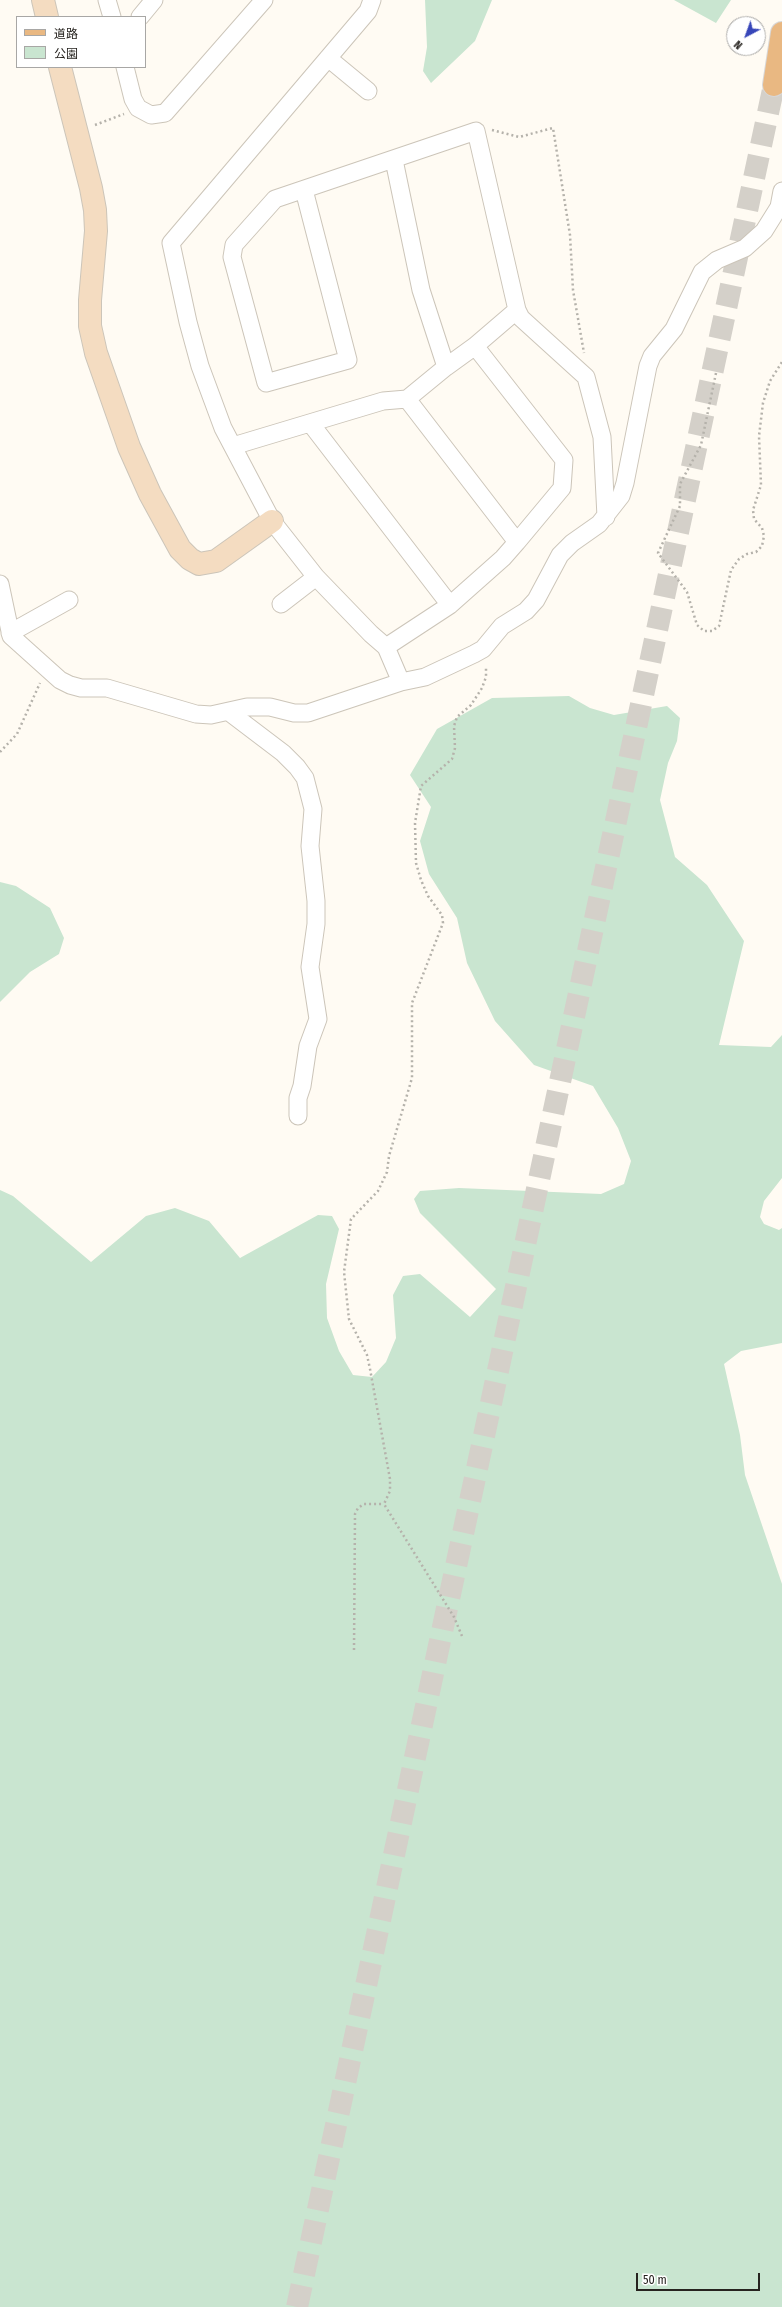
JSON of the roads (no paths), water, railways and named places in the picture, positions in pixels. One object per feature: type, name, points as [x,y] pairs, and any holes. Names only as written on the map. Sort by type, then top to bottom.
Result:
[{"type":"main road","points":[[774,85],[782,33]]},
{"type":"street","points":[[43,0],[47,16]]},
{"type":"street","points":[[107,0],[112,16]]},
{"type":"street","points":[[141,16],[154,0]]},
{"type":"street","points":[[125,68],[133,99],[138,108],[144,113],[154,116],[168,111],[264,0]]},
{"type":"street","points":[[372,0],[368,11],[171,243],[188,322],[200,366],[223,428],[272,521],[316,577],[371,634],[386,647],[401,682]]},
{"type":"street","points":[[328,58],[368,91]]},
{"type":"street","points":[[60,68],[92,188],[95,210],[96,231],[90,300],[90,326],[96,353],[129,447],[150,494],[180,549],[190,559],[199,564],[216,560],[272,521]]},
{"type":"street","points":[[304,190],[348,360],[266,383],[232,257],[234,245],[275,199],[476,131],[517,310],[521,318],[586,377],[602,437],[606,517]]},
{"type":"street","points":[[394,160],[421,290],[446,367]]},
{"type":"street","points":[[0,584],[10,633],[14,639],[47,668],[70,685],[81,688],[107,688],[196,714],[211,715],[247,707],[270,708],[294,713],[308,713],[401,682],[424,677],[482,649],[502,626],[526,611],[536,600],[552,568],[572,543],[606,517],[621,496],[625,483],[648,366],[652,356],[674,329],[702,272],[717,260],[745,248],[764,231],[778,207],[782,190]]},
{"type":"street","points":[[233,446],[311,424],[383,401],[407,399],[446,367],[475,346],[517,310]]},
{"type":"street","points":[[386,647],[450,605],[503,558],[562,488],[564,460],[475,346]]},
{"type":"street","points":[[407,399],[517,542]]},
{"type":"street","points":[[311,424],[450,605]]},
{"type":"street","points":[[281,604],[316,577]]},
{"type":"street","points":[[10,633],[69,600]]},
{"type":"street","points":[[229,712],[283,753],[297,767],[305,778],[313,809],[310,846],[316,901],[316,924],[310,967],[318,1020],[308,1046],[302,1086],[298,1098],[298,1116]]},
{"type":"tunnel","points":[[297,2307],[774,85]]}]
